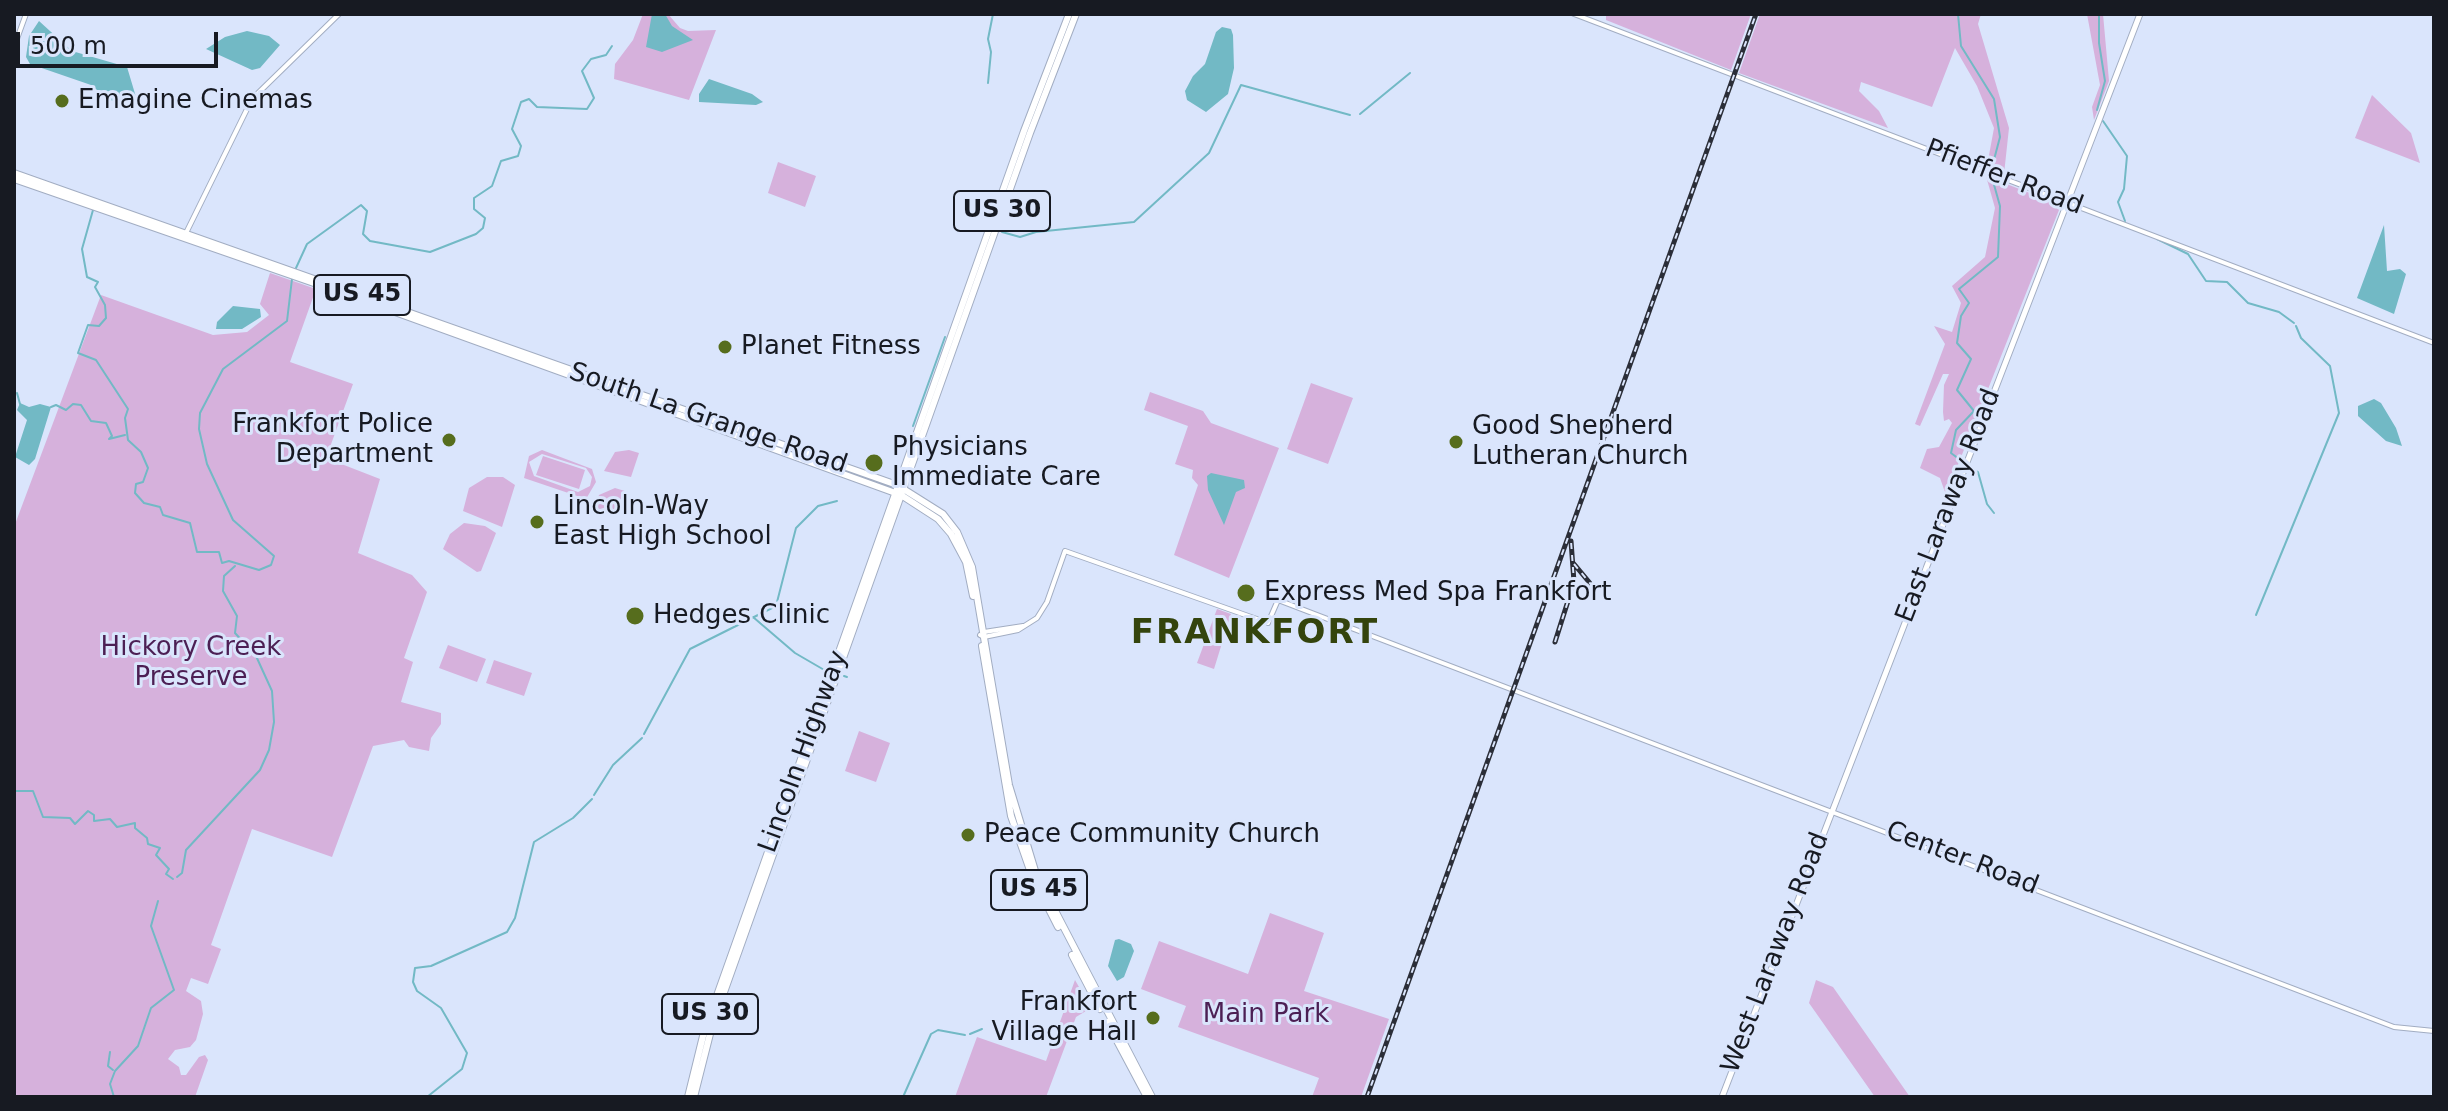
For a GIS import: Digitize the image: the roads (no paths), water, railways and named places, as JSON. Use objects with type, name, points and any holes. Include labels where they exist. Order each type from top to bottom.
[{"type":"main road","name":"US 30","points":[[928,409],[1069,14]]},
{"type":"main road","name":"US 30","points":[[928,409],[1076,14]]},
{"type":"main road","points":[[2067,202],[2140,14]]},
{"type":"main road","name":"South La Grange Road","points":[[14,176],[899,490],[943,514],[957,532],[972,567],[1011,793],[1036,874],[1149,1097]]},
{"type":"main road","name":"East Laraway Road","points":[[1831,810],[2067,202]]},
{"type":"main road","name":"Lincoln Highway","points":[[688,1097],[704,1032],[928,409]]},
{"type":"main road","name":"Lincoln Highway","points":[[694,1097],[712,1026],[899,490]]},
{"type":"main road","name":"West Laraway Road","points":[[1722,1097],[1831,810]]},
{"type":"street","points":[[14,47],[26,14]]},
{"type":"street","points":[[184,236],[252,99],[339,14]]},
{"type":"street","name":"Pfieffer Road","points":[[1574,14],[2434,343]]},
{"type":"street","name":"Center Road","points":[[982,635],[1025,626],[1043,611],[1065,551],[1268,623],[1278,600],[2394,1027],[2434,1031]]},
{"type":"waterway","points":[[988,83],[991,52],[988,39],[993,14]]},
{"type":"waterway","points":[[1958,14],[1961,46],[1994,99],[2000,137],[1991,171]]},
{"type":"waterway","points":[[2097,110],[2105,81],[2099,43],[2099,14]]},
{"type":"waterway","points":[[296,268],[307,244],[361,205],[367,211],[363,234],[370,241],[430,252],[476,234],[483,228],[485,218],[474,209],[474,198],[492,186],[501,161],[518,156],[521,146],[512,129],[521,102],[529,99],[537,107],[587,109],[594,98],[582,71],[591,59],[606,55],[612,46]]},
{"type":"waterway","points":[[1360,114],[1410,73]]},
{"type":"waterway","points":[[1002,232],[1020,237],[1036,232],[1134,222],[1209,153],[1241,85],[1350,115]]},
{"type":"waterway","points":[[2103,121],[2127,156],[2124,189],[2118,202],[2125,221]]},
{"type":"waterway","points":[[1963,462],[1951,453],[1956,430],[1974,411],[1957,390],[1971,359],[1957,343],[1961,316],[1969,303],[1959,289],[1998,257],[2000,206],[1991,174]]},
{"type":"waterway","points":[[93,210],[82,249],[87,277],[98,282],[95,287],[105,305],[106,318],[99,326],[88,325],[78,353],[96,360],[128,409],[125,418],[128,440],[141,452],[148,468],[143,482],[136,484],[135,493],[144,503],[160,507],[163,515],[190,523],[197,552],[219,552],[222,563],[229,561],[259,570],[271,565],[274,556],[233,520],[207,464],[199,429],[200,413],[223,369],[287,321],[292,279]]},
{"type":"waterway","points":[[2157,239],[2188,254],[2206,281],[2227,282],[2248,303],[2279,312],[2294,323]]},
{"type":"waterway","points":[[2256,615],[2339,413],[2330,366],[2301,338],[2296,326]]},
{"type":"waterway","points":[[913,426],[945,337]]},
{"type":"waterway","points":[[17,393],[20,404]]},
{"type":"waterway","points":[[51,407],[56,405],[66,410],[73,404],[81,405],[91,421],[106,423],[112,436],[109,439],[125,435]]},
{"type":"waterway","points":[[1969,467],[1978,472],[1987,504],[1994,513]]},
{"type":"waterway","points":[[644,734],[690,649],[776,606],[796,528],[818,506],[837,501]]},
{"type":"waterway","points":[[177,877],[182,873],[186,850],[260,770],[269,750],[274,722],[272,691],[256,656],[235,633],[237,616],[223,591],[224,576],[235,566]]},
{"type":"waterway","points":[[753,617],[795,653],[826,671]]},
{"type":"waterway","points":[[594,795],[613,765],[642,738]]},
{"type":"waterway","points":[[14,791],[33,791],[43,817],[70,818],[75,824],[88,811],[94,815],[94,821],[110,819],[117,827],[135,823],[135,828],[147,838],[148,844],[160,848],[156,855],[169,869],[166,874],[173,879]]},
{"type":"waterway","points":[[467,1053],[441,1008],[417,991],[413,982],[415,968],[431,966],[507,932],[515,918],[534,842],[573,818],[592,799]]},
{"type":"waterway","points":[[114,1097],[110,1084],[115,1071],[138,1046],[151,1008],[174,990],[151,926],[158,901]]},
{"type":"waterway","points":[[970,1034],[982,1029]]},
{"type":"waterway","points":[[903,1097],[931,1034],[938,1030],[965,1035]]},
{"type":"waterway","points":[[110,1052],[108,1066],[113,1070]]},
{"type":"waterway","points":[[427,1097],[462,1069],[467,1053]]},
{"type":"railway","points":[[1367,1097],[1756,14]]},
{"type":"railway","points":[[1555,642],[1574,582],[1571,541]]},
{"type":"railway","points":[[1574,564],[1594,588]]},
{"type":"place","name":"Emagine Cinemas","points":[[62,101]]},
{"type":"place","name":"Planet Fitness","points":[[725,347]]},
{"type":"place","name":"Frankfort Police Department","points":[[449,440]]},
{"type":"place","name":"Good Shepherd Lutheran Church","points":[[1456,442]]},
{"type":"place","name":"Physicians Immediate Care","points":[[874,463]]},
{"type":"place","name":"Lincoln-Way East High School","points":[[537,522]]},
{"type":"place","name":"Express Med Spa Frankfort","points":[[1246,593]]},
{"type":"place","name":"Hedges Clinic","points":[[635,616]]},
{"type":"place","name":"Peace Community Church","points":[[968,835]]},
{"type":"place","name":"Frankfort Village Hall","points":[[1153,1018]]},
{"type":"district","name":"FRANKFORT","points":[[1255,634]]},
{"type":"park label","name":"Hickory Creek Preserve","points":[[191,663]]},
{"type":"park label","name":"Main Park","points":[[1266,1015]]}]
